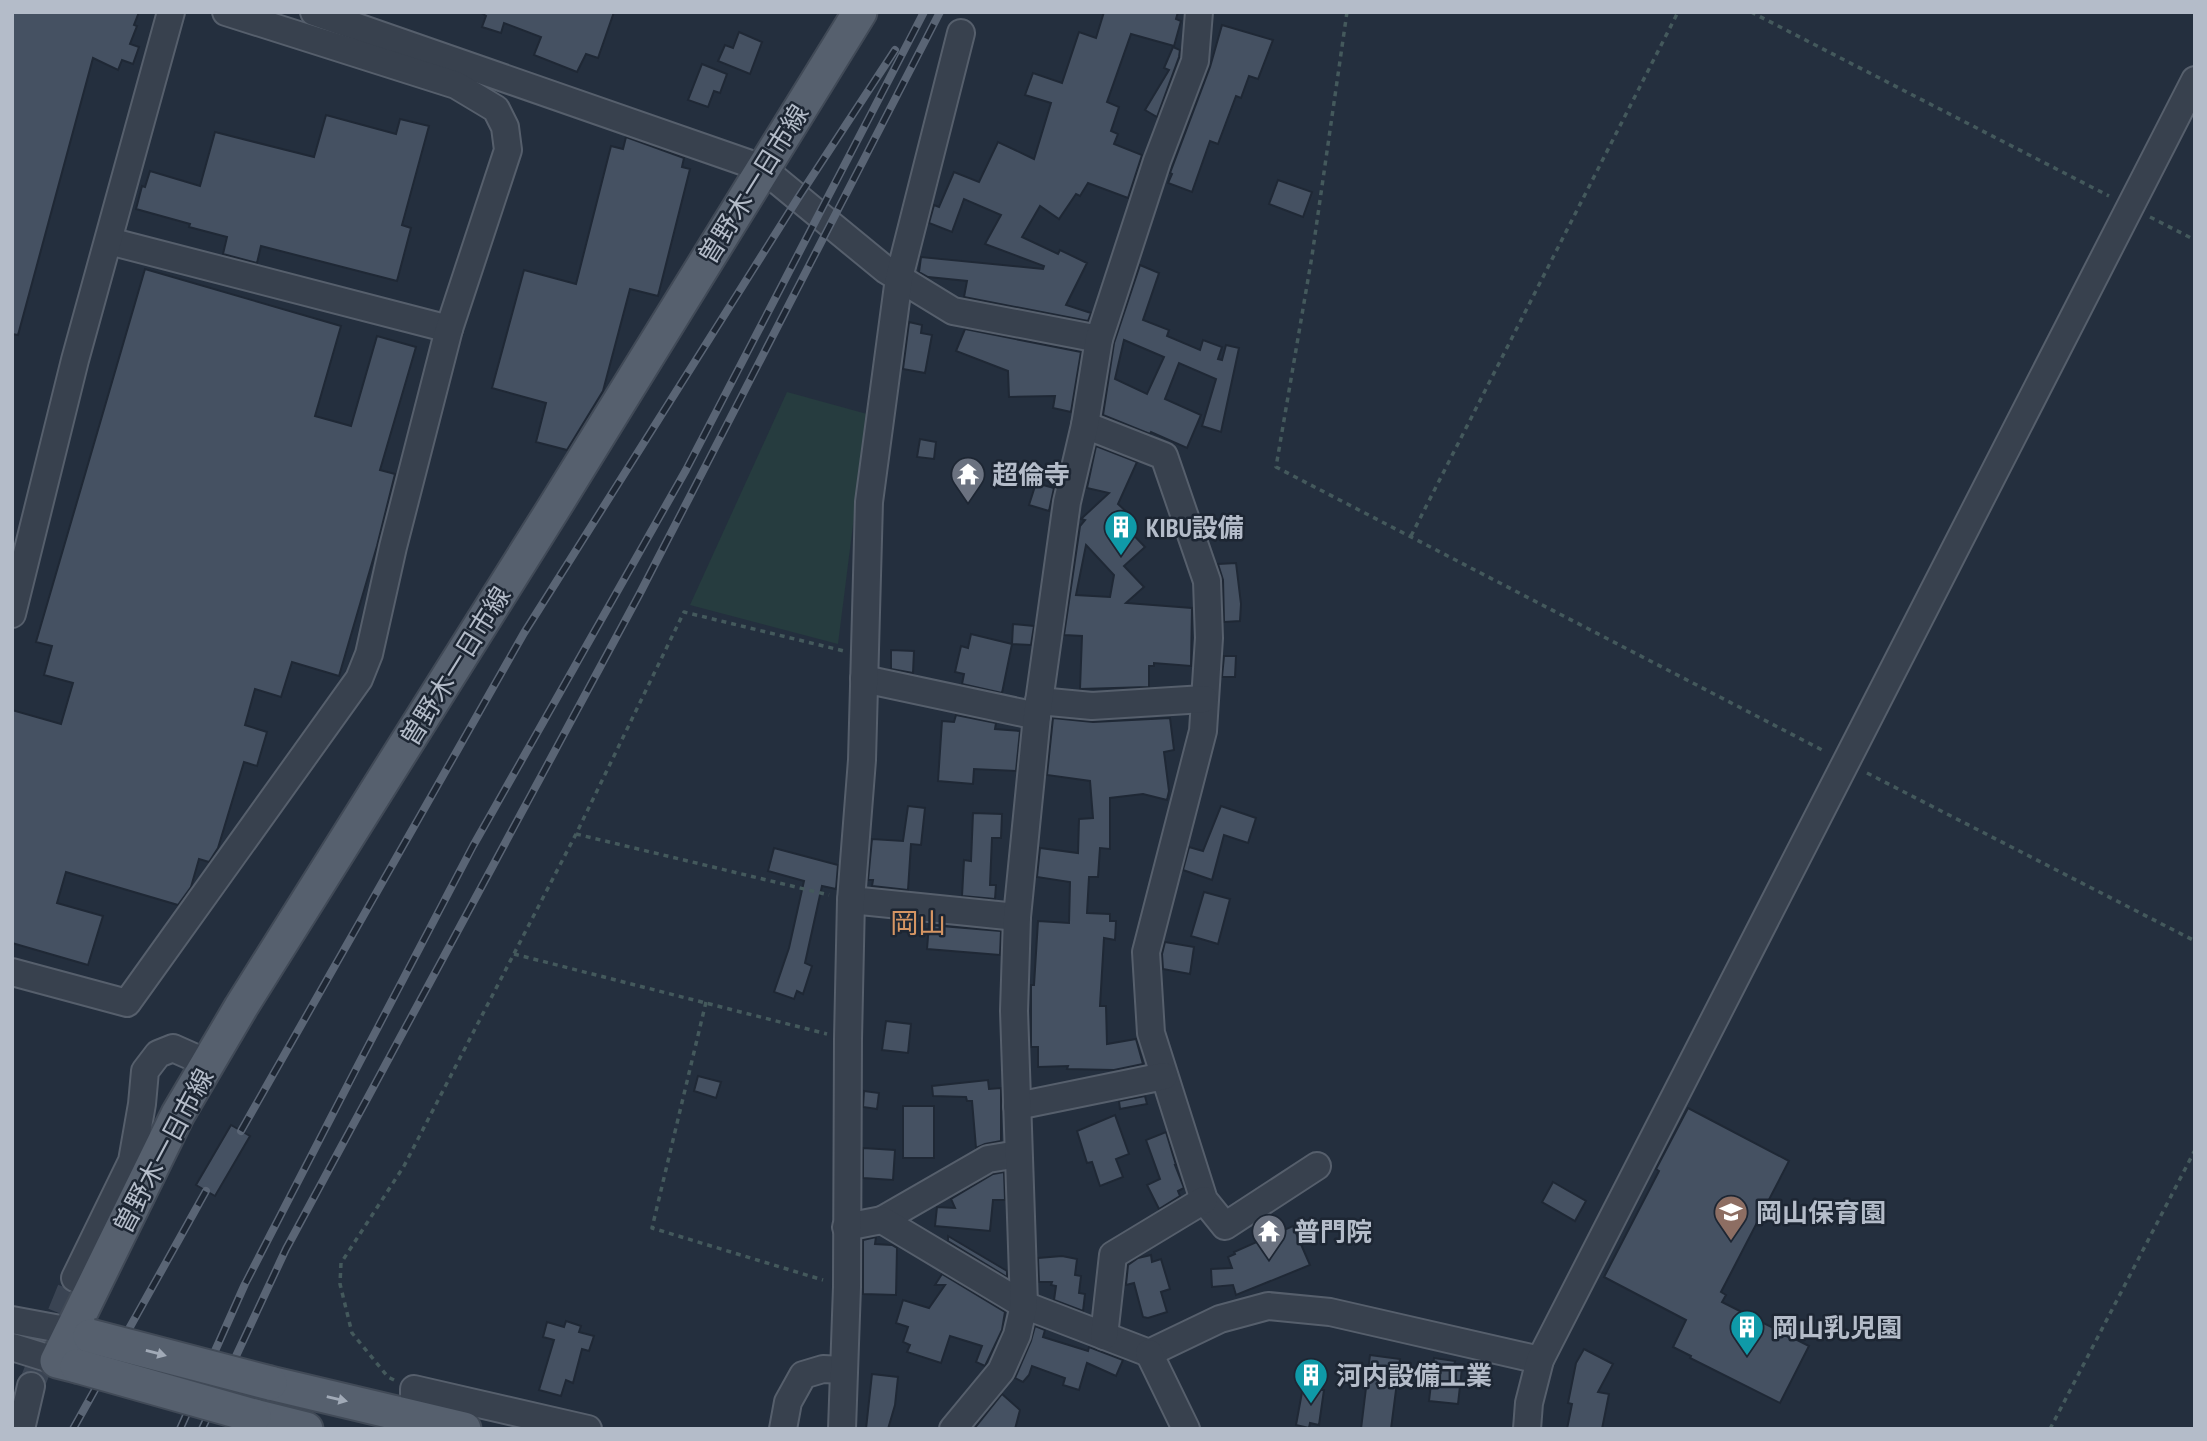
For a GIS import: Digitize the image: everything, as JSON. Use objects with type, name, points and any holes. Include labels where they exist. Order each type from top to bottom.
[{"type":"main road","name":"曽野木一日市線","points":[[74,1348],[178,1114],[248,995],[552,511],[860,12]]},
{"type":"main road","points":[[74,1348],[270,1383],[464,1429]]},
{"type":"main road","points":[[74,1348],[254,1416],[306,1429]]},
{"type":"street","points":[[12,614],[75,360],[171,12]]},
{"type":"street","points":[[12,972],[127,1003],[359,679],[369,654],[393,547],[449,329],[508,150],[505,127],[496,109],[456,85],[226,12]]},
{"type":"street","points":[[314,12],[762,168],[886,270],[953,311],[1099,339]]},
{"type":"street","points":[[953,1429],[1001,1371],[1017,1335],[1024,1305],[1014,1011],[1017,917],[1038,708],[1068,502],[1085,425],[1099,339],[1157,161],[1195,61],[1199,12]]},
{"type":"street","points":[[842,1429],[849,1171],[851,900],[862,761],[869,502],[899,278],[961,33]]},
{"type":"street","points":[[1527,1429],[1529,1403],[1540,1360],[2195,80]]},
{"type":"street","points":[[109,241],[449,329]]},
{"type":"street","points":[[1085,425],[1164,456],[1207,581],[1209,638],[1203,731],[1146,952],[1151,1033],[1164,1076],[1203,1200],[1225,1226],[1317,1166]]},
{"type":"street","points":[[864,667],[1038,708],[1204,699]]},
{"type":"street","points":[[851,900],[1017,917]]},
{"type":"street","points":[[75,1278],[132,1161],[145,1071],[158,1054],[173,1048],[209,1064]]},
{"type":"street","points":[[1017,1106],[1164,1076]]},
{"type":"street","points":[[846,1227],[882,1220],[988,1159],[1018,1154]]},
{"type":"street","points":[[1104,1336],[1113,1255],[1203,1200]]},
{"type":"street","points":[[882,1220],[1024,1305],[1149,1353],[1186,1429]]},
{"type":"street","points":[[1149,1353],[1220,1319],[1268,1306],[1330,1312],[1540,1360]]},
{"type":"street","points":[[12,1320],[74,1348]]},
{"type":"street","points":[[12,1347],[74,1348]]},
{"type":"street","points":[[783,1429],[788,1402],[803,1375],[823,1369],[844,1370]]},
{"type":"street","points":[[21,1429],[30,1386]]},
{"type":"street","points":[[414,1394],[588,1429]]},
{"type":"path","points":[[1347,12],[1312,256],[1276,467],[2195,941]]},
{"type":"path","points":[[1411,537],[1678,12]]},
{"type":"path","points":[[1751,12],[2195,240]]},
{"type":"path","points":[[414,1394],[388,1377],[352,1333],[340,1284],[341,1262],[404,1166],[576,834],[684,612],[864,667]]},
{"type":"path","points":[[576,834],[851,900]]},
{"type":"path","points":[[514,954],[848,1039]]},
{"type":"path","points":[[706,1002],[652,1228],[847,1287]]},
{"type":"path","points":[[2050,1429],[2195,1150]]},
{"type":"green space","points":[[787,392],[867,414],[838,644],[690,605]]},
{"type":"building","points":[[12,12],[139,12],[130,44],[139,47],[133,64],[122,60],[118,70],[93,58],[18,335],[12,334]]},
{"type":"building","points":[[480,12],[614,12],[598,58],[586,54],[577,72],[534,55],[541,37],[504,23],[501,33],[482,27],[486,16]]},
{"type":"building","points":[[1104,12],[1178,12],[1176,19],[1181,21],[1174,46],[1131,34],[1107,102],[1119,107],[1111,131],[1118,134],[1114,144],[1142,155],[1128,198],[1088,183],[1080,196],[1076,194],[1059,219],[1040,206],[1022,237],[1058,254],[1060,250],[1087,263],[1066,305],[1091,313],[1088,321],[964,297],[967,281],[928,277],[919,272],[921,257],[1043,269],[1044,266],[985,244],[1001,215],[964,199],[952,232],[929,223],[934,205],[939,207],[954,172],[979,182],[998,142],[1034,159],[1051,103],[1025,95],[1033,73],[1062,83],[1079,32],[1096,38]]},
{"type":"building","points":[[1222,25],[1273,40],[1258,79],[1249,76],[1241,98],[1236,96],[1218,144],[1210,141],[1192,192],[1168,183],[1210,67]]},
{"type":"building","points":[[739,32],[762,42],[750,74],[718,61],[725,45],[733,48]]},
{"type":"building","points":[[1173,47],[1180,50],[1179,57],[1157,117],[1145,110],[1169,70],[1164,68]]},
{"type":"building","points":[[702,64],[727,74],[720,93],[714,91],[708,107],[688,100]]},
{"type":"building","points":[[326,115],[396,134],[400,119],[429,126],[402,225],[411,228],[397,281],[261,246],[257,263],[223,254],[227,237],[136,209],[142,186],[145,187],[150,171],[200,186],[215,132],[314,157]]},
{"type":"building","points":[[626,137],[684,158],[682,167],[690,169],[658,296],[630,289],[603,391],[567,450],[536,442],[546,403],[492,388],[524,270],[576,284],[611,146],[623,149]]},
{"type":"building","points":[[1278,180],[1312,192],[1303,217],[1269,204]]},
{"type":"building","points":[[1140,265],[1159,273],[1143,320],[1169,330],[1167,336],[1200,350],[1203,340],[1222,347],[1218,359],[1222,360],[1226,345],[1239,348],[1221,432],[1202,426],[1216,379],[1179,363],[1165,399],[1201,415],[1187,448],[1103,415],[1114,343]],"holes":[[[1124,340],[1164,357],[1147,394],[1115,379]]]},
{"type":"building","points":[[145,269],[341,326],[315,416],[351,426],[377,336],[416,347],[380,470],[395,474],[339,676],[292,662],[281,697],[255,689],[245,725],[267,732],[257,766],[244,762],[218,848],[209,862],[199,859],[191,887],[178,905],[66,872],[57,903],[103,916],[88,965],[12,943],[12,710],[61,724],[73,683],[44,675],[52,646],[36,642]]},
{"type":"building","points":[[909,322],[922,325],[921,333],[932,335],[925,373],[903,369]]},
{"type":"building","points":[[965,329],[1081,352],[1071,412],[1053,408],[1055,396],[1009,397],[1008,371],[956,351]]},
{"type":"building","points":[[920,439],[936,442],[934,459],[917,457]]},
{"type":"building","points":[[1096,446],[1137,462],[1118,504],[1130,515],[1122,523],[1145,547],[1124,566],[1144,587],[1126,603],[1192,608],[1191,666],[1154,663],[1154,666],[1149,666],[1149,687],[1080,689],[1082,636],[1064,635],[1080,526],[1085,520],[1081,519],[1109,493],[1087,488]],"holes":[[[1086,545],[1114,575],[1110,597],[1076,595]]]},
{"type":"building","points":[[1036,483],[1054,488],[1049,511],[1029,505]]},
{"type":"building","points":[[1236,563],[1241,604],[1240,621],[1224,622],[1223,580],[1218,564]]},
{"type":"building","points":[[1013,624],[1034,626],[1031,645],[1012,644]]},
{"type":"building","points":[[971,634],[1012,644],[1002,693],[962,684],[964,674],[955,672],[961,646],[968,648]]},
{"type":"building","points":[[891,650],[914,651],[913,673],[891,669]]},
{"type":"building","points":[[1224,656],[1236,656],[1235,677],[1222,677]]},
{"type":"building","points":[[956,715],[996,723],[995,729],[1020,731],[1016,771],[974,769],[973,784],[938,781],[942,721],[954,722]]},
{"type":"building","points":[[1053,718],[1093,722],[1170,718],[1174,750],[1164,752],[1169,791],[1167,800],[1143,794],[1110,798],[1110,849],[1100,848],[1098,877],[1089,877],[1087,913],[1110,914],[1110,921],[1116,921],[1115,940],[1104,938],[1100,1006],[1106,1006],[1107,1044],[1136,1039],[1143,1064],[1114,1070],[1067,1069],[1068,1066],[1038,1067],[1038,1047],[1031,1047],[1031,985],[1034,985],[1038,921],[1069,923],[1070,882],[1037,877],[1040,848],[1078,853],[1079,819],[1093,818],[1090,781],[1047,775]]},
{"type":"building","points":[[908,806],[925,808],[921,845],[911,844],[908,890],[872,886],[873,880],[868,880],[872,839],[903,841]]},
{"type":"building","points":[[1221,806],[1256,818],[1248,843],[1224,835],[1212,880],[1183,870],[1189,847],[1203,851]]},
{"type":"building","points":[[973,813],[1002,814],[1001,838],[992,838],[990,885],[996,885],[995,899],[962,896],[964,860],[971,861]]},
{"type":"building","points":[[774,848],[838,865],[836,889],[822,886],[805,963],[812,966],[803,994],[797,991],[794,999],[774,992],[789,948],[804,881],[768,871]]},
{"type":"building","points":[[1204,892],[1230,899],[1218,944],[1191,936]]},
{"type":"building","points":[[929,925],[1001,931],[1000,955],[927,949]]},
{"type":"building","points":[[1165,942],[1194,947],[1190,974],[1163,969],[1162,954]]},
{"type":"building","points":[[886,1021],[911,1024],[908,1053],[882,1050]]},
{"type":"building","points":[[698,1076],[721,1082],[716,1098],[694,1091]]},
{"type":"building","points":[[988,1080],[989,1089],[1001,1088],[1001,1141],[976,1148],[972,1101],[967,1101],[966,1097],[933,1096],[932,1086]]},
{"type":"building","points":[[864,1091],[879,1093],[877,1109],[863,1107]]},
{"type":"building","points":[[1145,1096],[1147,1104],[1120,1109],[1119,1101]]},
{"type":"building","points":[[903,1106],[934,1106],[934,1158],[903,1158]]},
{"type":"building","points":[[1688,1108],[1789,1161],[1721,1292],[1726,1295],[1722,1302],[1809,1346],[1780,1403],[1673,1347],[1686,1320],[1604,1277]]},
{"type":"building","points":[[1115,1115],[1129,1154],[1116,1159],[1123,1177],[1100,1186],[1092,1162],[1087,1163],[1077,1131]]},
{"type":"building","points":[[231,1125],[250,1136],[215,1196],[196,1185]]},
{"type":"building","points":[[1166,1132],[1184,1188],[1178,1191],[1180,1196],[1159,1209],[1147,1185],[1160,1179],[1146,1140]]},
{"type":"building","points":[[863,1148],[895,1150],[893,1180],[863,1178]]},
{"type":"building","points":[[1004,1172],[1005,1200],[993,1200],[990,1231],[935,1226],[937,1207],[955,1208],[951,1199],[993,1174]]},
{"type":"building","points":[[1553,1182],[1586,1201],[1575,1221],[1542,1202]]},
{"type":"building","name":"普門院","points":[[1293,1226],[1310,1265],[1236,1295],[1233,1285],[1212,1287],[1211,1269],[1232,1268],[1228,1257],[1235,1254],[1234,1252]]},
{"type":"building","points":[[948,1236],[1007,1271],[1007,1277],[948,1241]]},
{"type":"building","points":[[876,1237],[875,1244],[897,1248],[896,1295],[863,1294],[863,1240]]},
{"type":"building","points":[[1151,1255],[1152,1262],[1161,1259],[1170,1289],[1161,1292],[1167,1312],[1148,1318],[1143,1317],[1134,1283],[1126,1285],[1128,1265],[1138,1258]]},
{"type":"building","points":[[1062,1256],[1077,1259],[1075,1275],[1081,1276],[1079,1293],[1085,1294],[1083,1311],[1054,1300],[1056,1286],[1051,1285],[1052,1282],[1039,1282],[1038,1258]]},
{"type":"building","points":[[942,1274],[1005,1312],[1002,1330],[985,1366],[976,1362],[982,1346],[950,1336],[941,1363],[907,1352],[910,1345],[903,1342],[908,1327],[896,1323],[903,1300],[929,1308],[945,1285],[935,1285]]},
{"type":"building","points":[[566,1321],[581,1326],[579,1332],[594,1336],[589,1351],[582,1349],[573,1383],[566,1380],[561,1396],[539,1390],[554,1340],[543,1337],[547,1322],[564,1327]]},
{"type":"building","points":[[1035,1326],[1045,1330],[1043,1337],[1088,1351],[1089,1347],[1123,1360],[1116,1376],[1087,1363],[1079,1390],[1063,1385],[1065,1378],[1032,1366],[1023,1382],[1015,1378]]},
{"type":"building","points":[[1584,1349],[1613,1364],[1598,1392],[1609,1394],[1602,1429],[1567,1429],[1572,1404],[1568,1403],[1576,1363]]},
{"type":"building","points":[[1370,1355],[1400,1359],[1391,1429],[1361,1429]]},
{"type":"building","points":[[1434,1358],[1455,1361],[1454,1367],[1462,1368],[1458,1404],[1429,1401]]},
{"type":"building","name":"河内設備工業","points":[[1307,1365],[1325,1369],[1319,1390],[1324,1390],[1319,1425],[1310,1423],[1309,1428],[1296,1425]]},
{"type":"building","points":[[872,1374],[898,1377],[895,1405],[888,1429],[866,1429]]},
{"type":"building","points":[[1002,1394],[1020,1410],[1015,1429],[974,1429]]},
{"type":"tunnel","points":[[31,1386],[75,1278]]},
{"type":"railway","points":[[180,1429],[245,1284],[473,846],[686,470],[924,12]]},
{"type":"railway","points":[[202,1429],[286,1249],[639,595],[940,12]]},
{"type":"railway","points":[[241,1131],[524,633],[798,198],[895,50]]},
{"type":"railway","points":[[73,1429],[206,1191]]},
{"type":"place","name":"超倫寺","points":[[968,504]]},
{"type":"place","name":"KIBU設備","points":[[1121,557]]},
{"type":"place","name":"岡山保育園","points":[[1731,1242]]},
{"type":"place","name":"普門院","points":[[1269,1261]]},
{"type":"place","name":"岡山乳児園","points":[[1747,1357]]},
{"type":"place","name":"河内設備工業","points":[[1311,1405]]},
{"type":"district","name":"岡山","points":[[918,922]]}]
